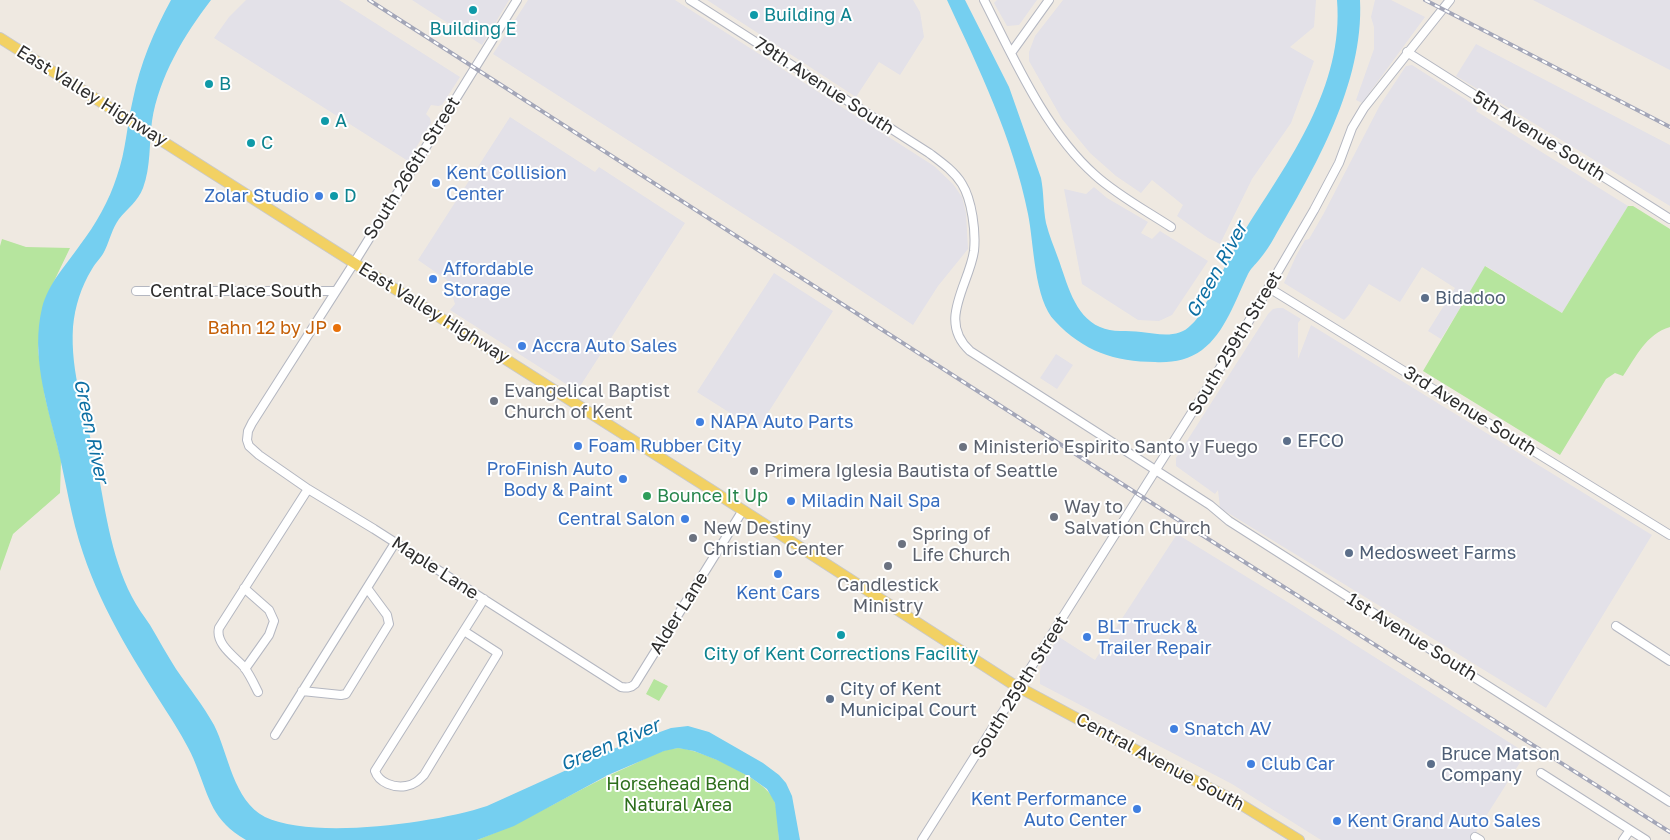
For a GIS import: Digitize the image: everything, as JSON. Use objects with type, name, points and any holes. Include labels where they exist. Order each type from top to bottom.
[{"type":"main road","name":"East Valley Highway","points":[[0,38],[1019,687]]},
{"type":"main road","name":"Central Avenue South","points":[[1019,687],[1237,802],[1300,840]]},
{"type":"street","name":"South 266th Street","points":[[248,440],[248,430],[252,423],[517,0]]},
{"type":"street","name":"79th Avenue South","points":[[690,0],[928,153],[955,175],[967,194],[972,218],[974,251],[959,296],[955,317],[958,333],[970,351]]},
{"type":"street","points":[[984,0],[1011,53],[1054,128],[1084,165],[1104,182],[1171,227]]},
{"type":"street","points":[[1011,53],[1049,0]]},
{"type":"street","name":"South 259th Street","points":[[922,840],[1239,338],[1335,170],[1352,128],[1364,108],[1450,0]]},
{"type":"street","name":"5th Avenue South","points":[[1408,52],[1670,219]]},
{"type":"street","name":"3rd Avenue South","points":[[1269,288],[1670,535]]},
{"type":"street","name":"Central Place South","points":[[136,291],[335,291]]},
{"type":"street","name":"1st Avenue South","points":[[970,351],[1210,505],[1235,525],[1670,802]]},
{"type":"street","name":"Maple Lane","points":[[248,440],[249,446],[258,455],[308,489],[622,687],[630,688]]},
{"type":"street","points":[[258,692],[245,669],[223,645],[217,634],[218,628],[308,489]]},
{"type":"street","name":"Alder Lane","points":[[630,688],[635,684],[743,510]]},
{"type":"street","points":[[275,735],[395,543]]},
{"type":"street","points":[[244,588],[269,610],[274,620],[269,635],[245,669]]},
{"type":"street","points":[[302,691],[341,696],[346,694],[389,624],[386,615],[367,588]]},
{"type":"street","points":[[464,631],[498,653],[424,775],[416,783],[405,787],[384,783],[377,777],[375,771],[484,599]]},
{"type":"street","points":[[1616,626],[1670,661]]},
{"type":"street","points":[[1541,773],[1646,840]]},
{"type":"street","points":[[1623,840],[1630,830]]},
{"type":"shaded area","points":[[246,0],[339,0],[460,77],[442,105],[431,105],[426,114],[430,118],[431,123],[408,161],[214,38],[229,17]]},
{"type":"shaded area","points":[[412,0],[509,0],[482,45]]},
{"type":"shaded area","points":[[528,0],[675,0],[934,166],[953,184],[962,197],[966,213],[968,249],[938,286],[913,325],[792,245],[493,54]]},
{"type":"shaded area","points":[[707,0],[913,0],[920,12],[924,37],[900,75],[879,62],[856,97]]},
{"type":"shaded area","points":[[997,0],[1037,0],[1019,25],[1007,26],[994,3]]},
{"type":"shaded area","points":[[1063,0],[1316,0],[1314,27],[1290,47],[1314,61],[1291,123],[1252,179],[1220,244],[1208,238],[1177,216],[1183,205],[1152,180],[1141,193],[1116,176],[1090,153],[1062,119],[1029,61],[1029,52],[1035,36]]},
{"type":"shaded area","points":[[1375,0],[1391,0],[1425,17],[1362,103],[1356,100],[1374,49],[1374,27],[1371,17]]},
{"type":"shaded area","points":[[1533,0],[1670,0],[1670,70]]},
{"type":"shaded area","points":[[1476,44],[1670,145],[1670,206],[1456,76]]},
{"type":"shaded area","points":[[1412,65],[1478,108],[1476,111],[1628,206],[1562,313],[1486,266],[1441,339],[1428,331],[1455,288],[1422,267],[1400,302],[1369,284],[1344,320],[1284,283],[1296,256],[1305,240],[1309,239],[1324,213],[1380,105],[1406,66]]},
{"type":"shaded area","points":[[510,117],[595,172],[599,167],[685,223],[577,391],[450,310],[455,304],[447,280],[418,260]]},
{"type":"shaded area","points":[[1094,187],[1107,198],[1148,222],[1141,233],[1152,239],[1160,231],[1208,261],[1172,315],[1159,321],[1138,320],[1082,284],[1064,189],[1086,194]]},
{"type":"shaded area","points":[[774,273],[833,311],[757,430],[697,392]]},
{"type":"shaded area","points":[[1283,308],[1301,319],[1298,323],[1298,359],[1311,325],[1652,535],[1546,708],[1220,508],[1218,490],[1215,494],[1176,466],[1176,458],[1268,314],[1273,309]]},
{"type":"shaded area","points":[[1056,354],[1073,365],[1057,389],[1040,378]]},
{"type":"shaded area","points":[[1177,534],[1526,753],[1471,840],[1321,840],[1232,784],[1040,684],[1040,671],[1043,661],[1059,637],[1095,660]]},
{"type":"green space","points":[[1628,206],[1633,206],[1670,229],[1670,327],[1654,335],[1642,347],[1623,376],[1615,373],[1606,379],[1560,455],[1423,371],[1485,266],[1562,313]]},
{"type":"green space","points":[[2,239],[26,247],[70,248],[45,300],[38,350],[45,397],[61,460],[60,493],[13,534],[0,571],[0,246]]},
{"type":"green space","points":[[654,679],[668,686],[659,701],[646,694]]},
{"type":"green space","name":"Horsehead Bend Natural Area","points":[[678,748],[701,753],[730,766],[767,790],[773,798],[776,808],[779,840],[477,840],[517,823],[649,757],[666,750]]},
{"type":"water","points":[[171,0],[211,0],[182,42],[160,88],[152,121],[146,180],[141,193],[117,223],[104,253],[92,269],[82,290],[75,312],[73,327],[74,361],[76,378],[118,564],[134,601],[214,725],[233,776],[246,800],[265,817],[286,824],[313,827],[375,826],[438,818],[487,806],[613,749],[671,728],[688,726],[709,732],[763,763],[779,775],[786,783],[792,796],[800,840],[779,840],[775,803],[767,789],[750,777],[717,760],[694,751],[678,748],[664,751],[608,775],[514,826],[477,840],[246,840],[226,825],[219,817],[209,799],[194,759],[122,639],[91,575],[72,513],[41,377],[38,343],[42,308],[48,291],[97,221],[117,176],[136,86],[153,36]]},
{"type":"water","points":[[947,0],[965,0],[1009,87],[1041,178],[1046,223],[1068,287],[1078,307],[1091,322],[1105,329],[1174,334],[1186,329],[1199,315],[1240,238],[1279,177],[1310,121],[1323,93],[1332,63],[1337,32],[1337,0],[1360,0],[1359,31],[1354,62],[1334,124],[1290,211],[1269,246],[1249,272],[1223,325],[1210,343],[1202,350],[1186,358],[1167,362],[1126,360],[1113,357],[1100,353],[1077,340],[1055,321],[1048,312],[1039,286],[1028,214],[1014,158],[994,104]]},
{"type":"railway","points":[[369,0],[1172,516],[1670,832]]},
{"type":"railway","points":[[1425,0],[1670,127]]},
{"type":"place","name":"Building E","points":[[473,10]]},
{"type":"place","name":"Building A","points":[[754,15]]},
{"type":"place","name":"B","points":[[209,84]]},
{"type":"place","name":"A","points":[[325,121]]},
{"type":"place","name":"C","points":[[251,143]]},
{"type":"place","name":"Kent Collision Center","points":[[436,183]]},
{"type":"place","name":"Zolar Studio","points":[[319,196]]},
{"type":"place","name":"D","points":[[334,196]]},
{"type":"place","name":"Affordable Storage","points":[[433,279]]},
{"type":"place","name":"Bidadoo","points":[[1425,298]]},
{"type":"place","name":"Bahn 12 by JP","points":[[337,328]]},
{"type":"place","name":"Accra Auto Sales","points":[[522,346]]},
{"type":"place","name":"Evangelical Baptist Church of Kent","points":[[494,401]]},
{"type":"place","name":"NAPA Auto Parts","points":[[700,422]]},
{"type":"place","name":"EFCO","points":[[1287,441]]},
{"type":"place","name":"Foam Rubber City","points":[[578,446]]},
{"type":"place","name":"Ministerio Espirito Santo y Fuego","points":[[963,447]]},
{"type":"place","name":"Primera Iglesia Bautista of Seattle","points":[[754,471]]},
{"type":"place","name":"ProFinish Auto Body & Paint","points":[[623,479]]},
{"type":"place","name":"Bounce It Up","points":[[647,496]]},
{"type":"place","name":"Miladin Nail Spa","points":[[791,501]]},
{"type":"place","name":"Way to Salvation Church","points":[[1054,517]]},
{"type":"place","name":"Central Salon","points":[[685,519]]},
{"type":"place","name":"New Destiny Christian Center","points":[[693,538]]},
{"type":"place","name":"Spring of Life Church","points":[[902,544]]},
{"type":"place","name":"Medosweet Farms","points":[[1349,553]]},
{"type":"place","name":"Candlestick Ministry","points":[[888,566]]},
{"type":"place","name":"Kent Cars","points":[[778,574]]},
{"type":"place","name":"City of Kent Corrections Facility","points":[[841,635]]},
{"type":"place","name":"BLT Truck & Trailer Repair","points":[[1087,637]]},
{"type":"place","name":"City of Kent Municipal Court","points":[[830,699]]},
{"type":"place","name":"Snatch AV","points":[[1174,729]]},
{"type":"place","name":"Club Car","points":[[1251,764]]},
{"type":"place","name":"Bruce Matson Company","points":[[1431,764]]},
{"type":"place","name":"Kent Performance Auto Center","points":[[1137,809]]},
{"type":"place","name":"Kent Grand Auto Sales","points":[[1337,821]]},
{"type":"water label","name":"Green River","points":[[1217,270]]},
{"type":"water label","name":"Green River","points":[[91,431]]},
{"type":"water label","name":"Green River","points":[[610,745]]}]
